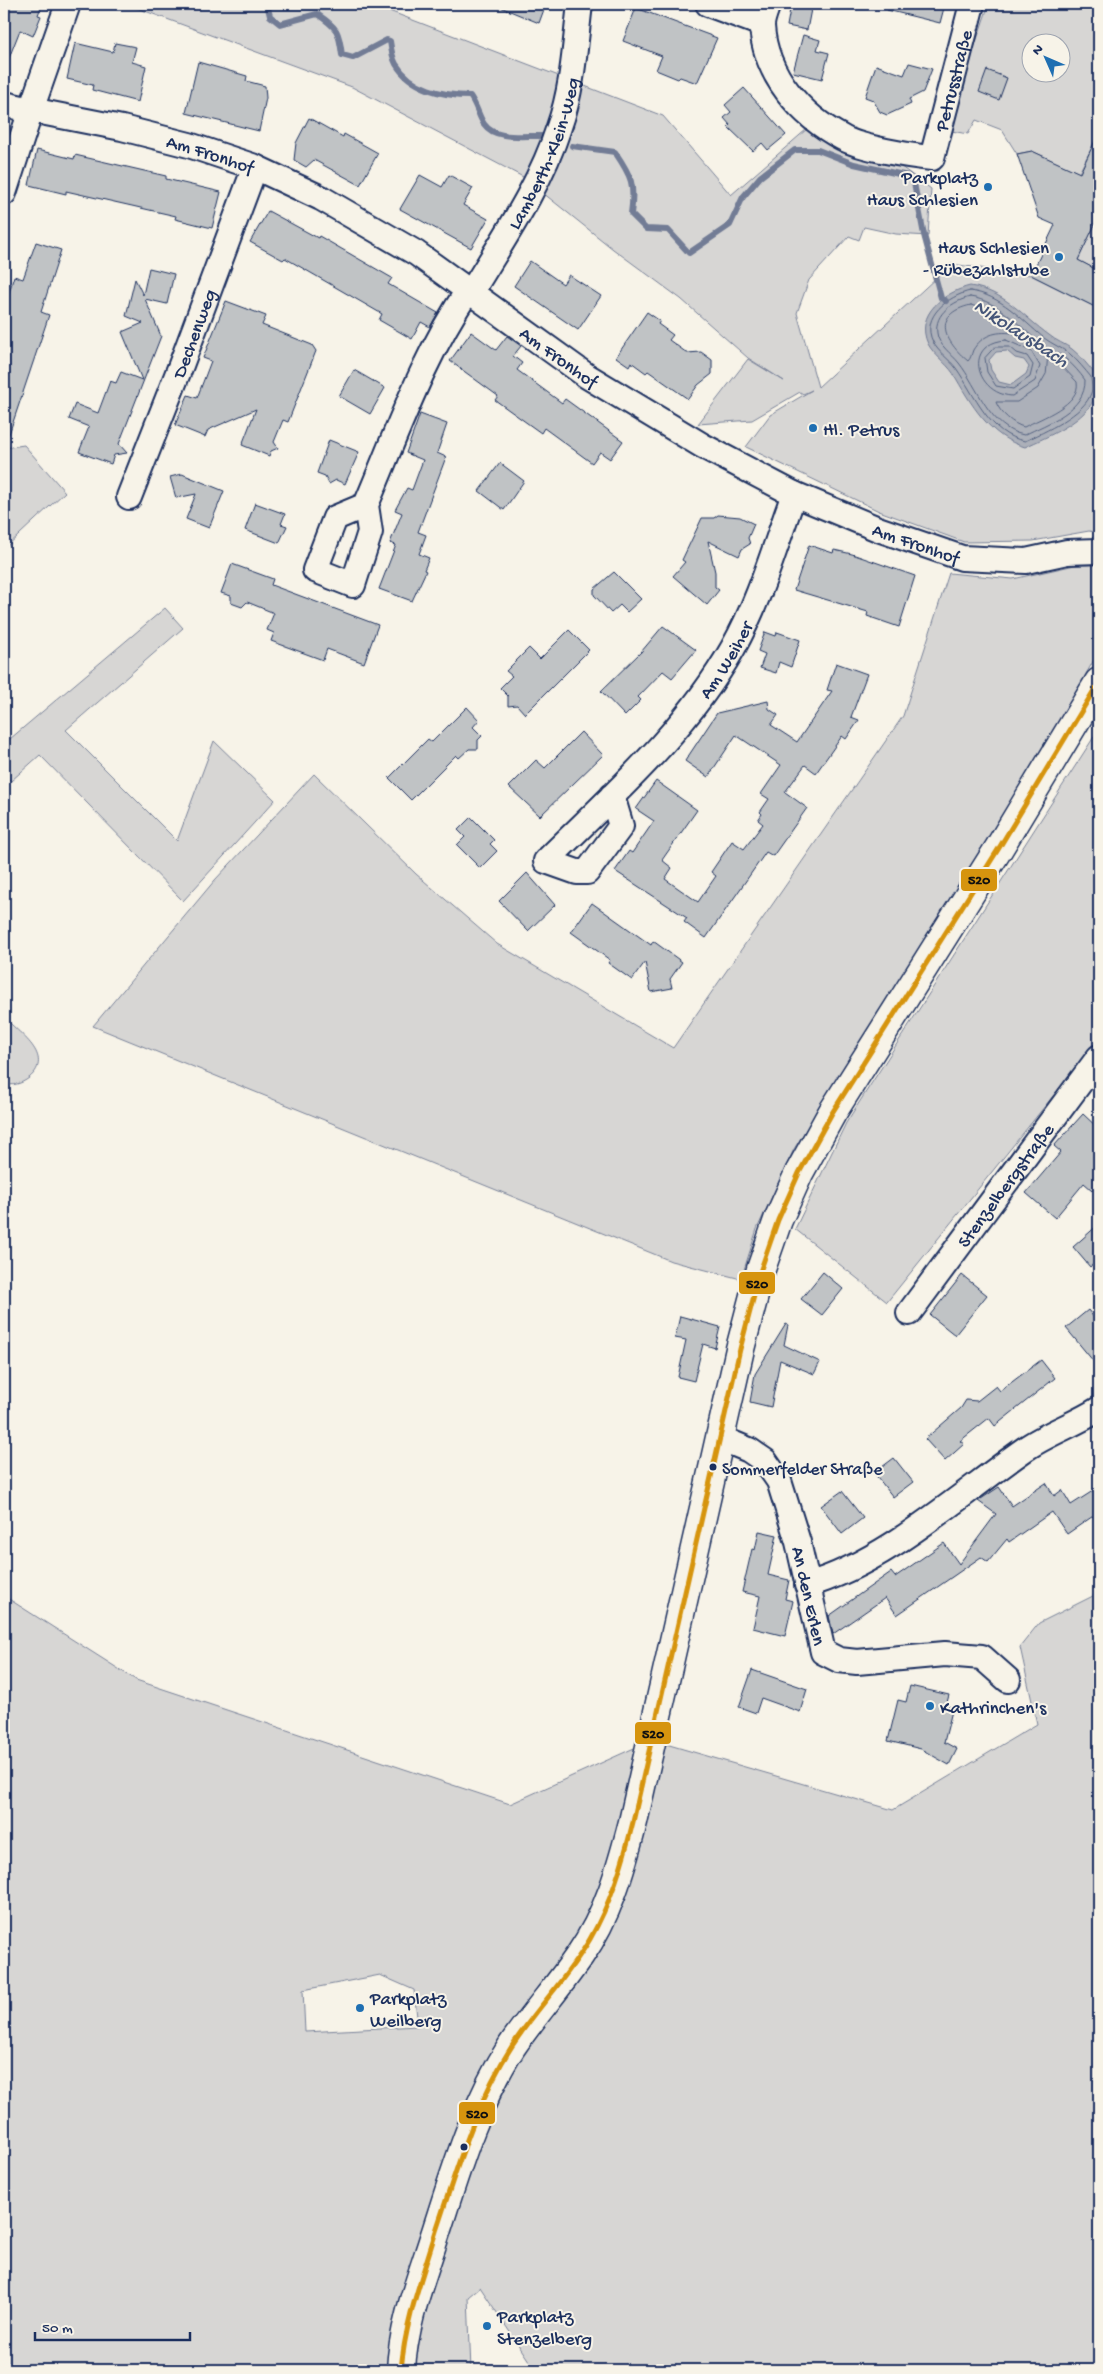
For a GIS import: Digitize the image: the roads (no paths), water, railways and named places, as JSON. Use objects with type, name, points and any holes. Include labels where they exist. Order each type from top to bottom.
[{"type":"main road","points":[[401,2370],[405,2338],[413,2304],[478,2110],[494,2077],[513,2045],[581,1954],[598,1925],[613,1891],[625,1856],[720,1438],[761,1269],[778,1220],[799,1173],[832,1113],[1010,832],[1099,682]]},
{"type":"street","points":[[4,193],[68,4]]},
{"type":"street","name":"Lamberth-Klein-Weg","points":[[366,505],[418,380],[453,313],[471,290],[541,174],[560,126],[570,84],[580,4]]},
{"type":"street","points":[[708,4],[765,14]]},
{"type":"street","name":"Petrusstraße","points":[[765,14],[768,57],[786,91],[811,119],[844,139],[911,156],[932,158],[972,4]]},
{"type":"street","name":"Am Fronhof","points":[[4,104],[122,128],[189,145],[254,167],[329,202],[416,253],[471,290],[586,376],[703,446],[794,494],[878,529],[962,558],[1026,561],[1068,552],[1099,551]]},
{"type":"street","name":"Dechenweg","points":[[129,497],[181,365],[254,167]]},
{"type":"street","name":"Am Weiher","points":[[612,796],[680,724],[732,649],[755,603],[794,494]]},
{"type":"street","name":"Stenzelbergstraße","points":[[910,1313],[1099,1057]]},
{"type":"street","points":[[806,1585],[834,1577],[857,1565],[915,1528],[1028,1447],[1099,1409]]},
{"type":"street","name":"An den Erlen","points":[[720,1438],[748,1450],[765,1461],[779,1481],[789,1509],[823,1652],[830,1656],[857,1662],[945,1654],[982,1657],[1008,1680]]},
{"type":"water","points":[[970,286],[993,293],[1079,355],[1096,375],[1096,394],[1092,404],[1085,412],[1055,433],[1025,447],[1001,436],[991,427],[974,407],[953,373],[928,344],[925,333],[925,323],[934,306],[951,293]],"holes":[[[1007,351],[1015,358],[1024,360],[1029,367],[1026,374],[1011,385],[999,382],[991,370],[989,360],[996,352]]]},
{"type":"waterway","name":"Nikolausbach","points":[[267,4],[270,16],[280,24],[317,14],[336,31],[340,40],[342,55],[353,58],[387,40],[390,41],[396,64],[402,73],[410,80],[428,89],[449,95],[470,96],[482,121],[489,129],[503,135],[544,136]]},
{"type":"waterway","name":"Nikolausbach","points":[[572,146],[615,152],[631,181],[633,195],[631,214],[646,229],[668,230],[689,253],[730,225],[743,197],[760,177],[795,150],[818,150],[854,164],[908,176],[914,183],[924,235],[941,298],[946,301]]},
{"type":"place","name":"Parkplatz Haus Schlesien","points":[[988,187]]},
{"type":"place","name":"Haus Schlesien - Rübezahlstube","points":[[1059,257]]},
{"type":"place","name":"Hl. Petrus","points":[[813,428]]},
{"type":"place","name":"Sommerfelder Straße","points":[[713,1467]]},
{"type":"place","name":"Kathrinchen's","points":[[930,1706]]},
{"type":"place","name":"Parkplatz Weilberg","points":[[360,2008]]},
{"type":"place","name":"Parkplatz Stenzelberg","points":[[487,2326]]}]
